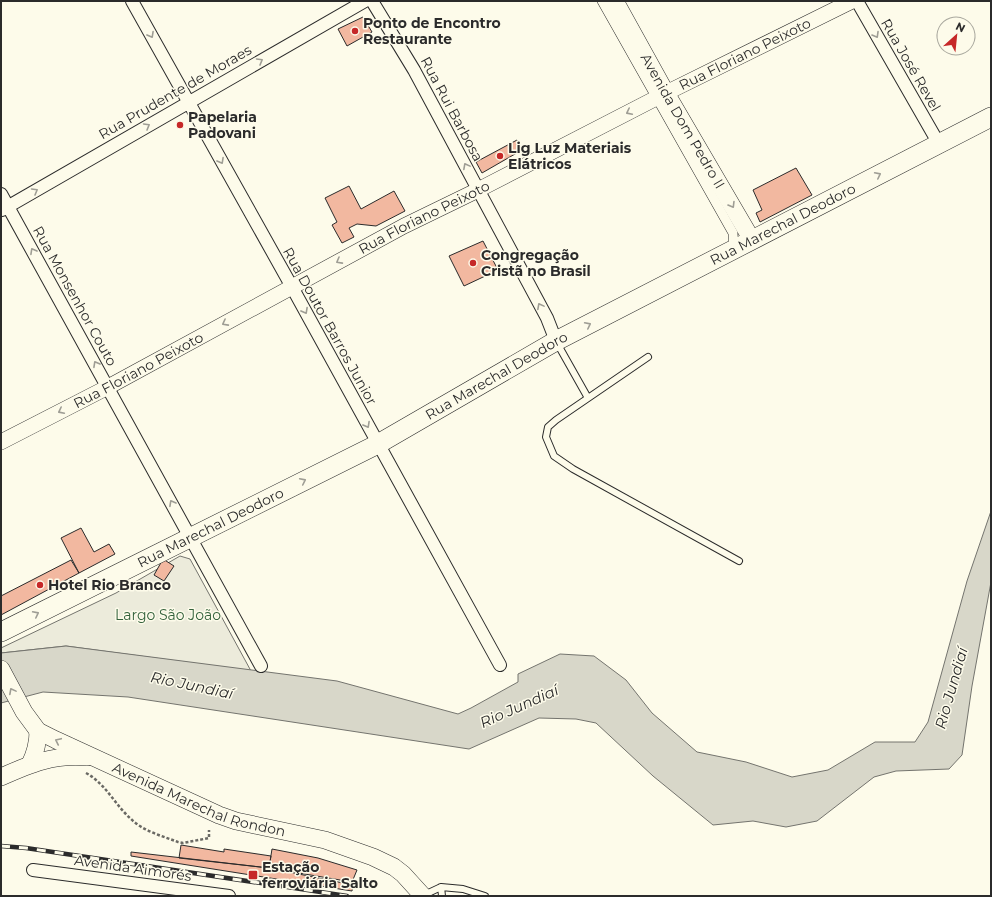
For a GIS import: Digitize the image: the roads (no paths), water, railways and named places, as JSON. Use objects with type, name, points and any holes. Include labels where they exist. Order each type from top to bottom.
[{"type":"main road","name":"Avenida Dom Pedro II","points":[[615,1],[661,95],[752,240]]},
{"type":"main road","name":"Rua Marechal Deodoro","points":[[1,632],[378,444],[556,341],[991,118]]},
{"type":"main road","name":"Avenida Marechal Rondon","points":[[1,669],[24,712],[38,731],[93,758],[219,815],[236,821],[325,840],[373,857],[399,870],[423,896]]},
{"type":"main road","points":[[30,764],[37,748],[38,731]]},
{"type":"main road","points":[[1,777],[30,764],[56,757],[76,756],[93,758]]},
{"type":"street","name":"Rua Doutor Barros Junior","points":[[132,1],[292,287],[500,665]]},
{"type":"street","name":"Rua Prudente de Moraes","points":[[5,209],[365,1]]},
{"type":"street","name":"Rua Rui Barbosa","points":[[372,1],[414,70],[547,318],[556,341]]},
{"type":"street","points":[[602,1],[661,95],[733,233],[734,249]]},
{"type":"street","name":"Rua Floriano Peixoto","points":[[1,442],[404,226],[478,190],[661,95],[852,1]]},
{"type":"street","name":"Rua José Revel","points":[[857,1],[939,144]]},
{"type":"street","name":"Rua Monsenhor Couto","points":[[1,194],[5,209],[108,386],[261,666]]},
{"type":"street","name":"Avenida Aimorés","points":[[33,870],[230,896]]},
{"type":"lane","points":[[556,341],[588,398]]},
{"type":"lane","points":[[648,356],[548,427],[546,437],[554,456],[572,469],[740,561]]},
{"type":"lane","points":[[423,896],[441,887],[463,889],[485,896]]},
{"type":"lane","points":[[441,887],[442,896]]},
{"type":"water","name":"Rio Jundiaí","points":[[991,511],[991,582],[972,686],[962,755],[949,769],[896,771],[874,777],[817,821],[786,827],[753,821],[713,825],[653,776],[596,723],[576,719],[539,718],[469,749],[128,697],[43,692],[1,703],[1,653],[66,646],[337,681],[458,714],[518,682],[518,674],[560,654],[594,656],[626,680],[652,713],[697,752],[746,762],[792,777],[828,770],[875,742],[915,742],[928,722],[967,581]]},
{"type":"railway","points":[[1,846],[26,848],[347,896]]},
{"type":"place","name":"Ponto de Encontro Restaurante","points":[[355,31]]},
{"type":"place","name":"Papelaria Padovani","points":[[180,125]]},
{"type":"place","name":"Lig Luz Materiais Elátricos","points":[[500,156]]},
{"type":"place","name":"Congregação Cristã no Brasil","points":[[473,263]]},
{"type":"place","name":"Hotel Rio Branco","points":[[40,585]]},
{"type":"place","name":"Estação ferroviária Salto","points":[[253,875]]},
{"type":"park label","name":"Largo São João","points":[[168,615]]}]
